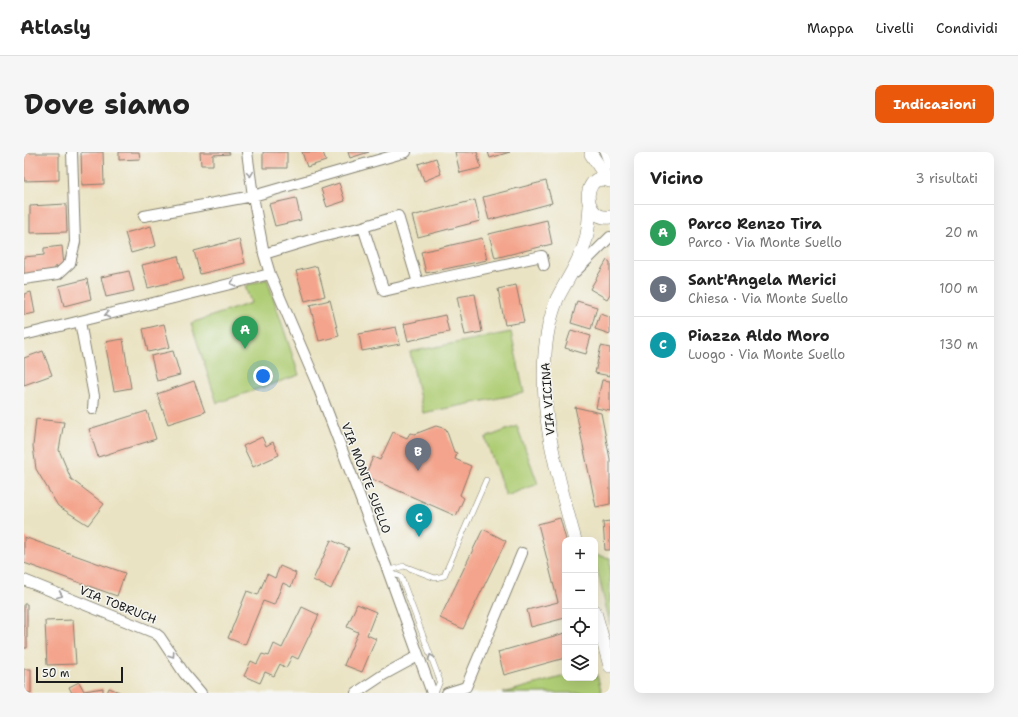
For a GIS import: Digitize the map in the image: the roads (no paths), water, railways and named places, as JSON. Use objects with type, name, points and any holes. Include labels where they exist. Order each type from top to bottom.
[{"type":"street","points":[[24,279],[58,274],[70,263],[75,242],[72,152]]},
{"type":"street","name":"VIA MONTE SUELLO","points":[[247,152],[253,196],[264,254],[270,274],[317,384],[388,571],[432,693]]},
{"type":"street","points":[[144,216],[253,196],[406,152]]},
{"type":"street","points":[[604,152],[610,165]]},
{"type":"street","points":[[591,153],[609,181]]},
{"type":"street","name":"VIA VICINA","points":[[574,537],[550,437],[545,397],[544,357],[550,325],[557,300],[586,239],[590,206],[590,187],[593,182],[591,153]]},
{"type":"street","points":[[593,182],[600,179],[609,181]]},
{"type":"street","points":[[590,206],[593,212],[598,216],[607,217]]},
{"type":"street","points":[[264,254],[398,216],[418,283]]},
{"type":"street","name":"VIA VICINA","points":[[586,239],[607,217]]},
{"type":"street","points":[[363,227],[384,291],[542,256],[544,265]]},
{"type":"street","points":[[568,279],[610,237]]},
{"type":"street","points":[[24,335],[270,274]]},
{"type":"street","points":[[80,322],[94,396],[93,409]]},
{"type":"street","points":[[447,693],[466,687],[522,553]]},
{"type":"street","name":"VIA TOBRUCH","points":[[24,580],[156,633],[184,673],[201,693]]},
{"type":"street","points":[[598,623],[610,666]]},
{"type":"street","points":[[356,693],[383,675],[418,656]]},
{"type":"lane","points":[[388,571],[404,566],[435,578],[444,576],[486,480]]},
{"type":"lane","points":[[388,571],[401,577],[440,681],[435,693]]},
{"type":"place","name":"Parco Renzo Tira","points":[[245,349]]},
{"type":"place","name":"Sant'Angela Merici","points":[[418,471]]},
{"type":"place","name":"Piazza Aldo Moro","points":[[419,537]]}]
